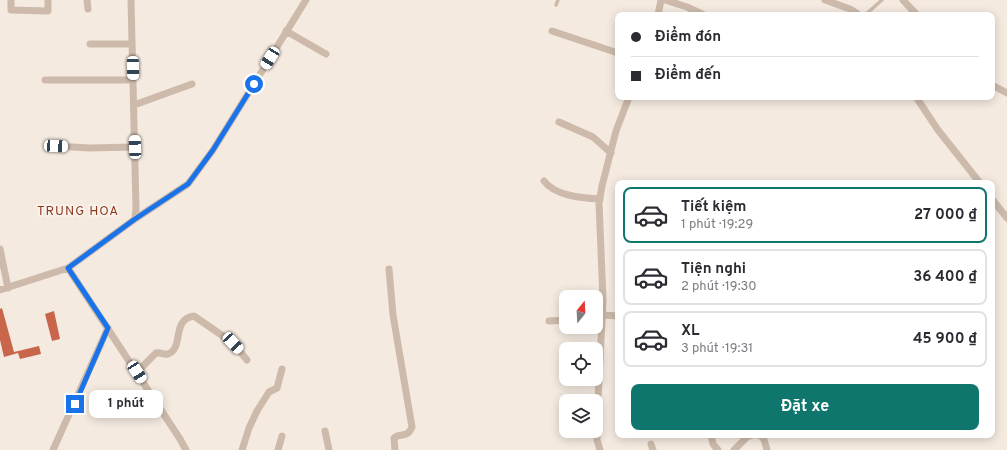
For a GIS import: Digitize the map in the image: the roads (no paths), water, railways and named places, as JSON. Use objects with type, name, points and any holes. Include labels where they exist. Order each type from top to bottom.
[{"type":"street","points":[[11,0],[11,10],[48,11],[48,0]]},
{"type":"street","points":[[87,0],[88,9]]},
{"type":"street","points":[[131,0],[135,147],[135,219]]},
{"type":"street","points":[[0,290],[68,268],[135,219],[188,184],[213,150],[306,0]]},
{"type":"street","points":[[659,12],[661,0]]},
{"type":"street","points":[[665,0],[698,12]]},
{"type":"street","points":[[825,0],[854,12]]},
{"type":"street","points":[[903,0],[915,12]]},
{"type":"street","points":[[286,31],[326,54]]},
{"type":"street","points":[[552,31],[615,52]]},
{"type":"street","points":[[90,44],[132,44]]},
{"type":"street","points":[[45,80],[133,80]]},
{"type":"street","points":[[134,105],[192,84]]},
{"type":"street","points":[[995,87],[1007,93]]},
{"type":"street","points":[[600,290],[600,199],[616,131],[628,100]]},
{"type":"street","points":[[918,100],[938,130],[978,180]]},
{"type":"street","points":[[559,122],[593,137],[610,153]]},
{"type":"street","points":[[56,146],[89,148],[135,147]]},
{"type":"street","points":[[544,181],[554,190],[568,194],[600,199]]},
{"type":"street","points":[[995,203],[1007,218]]},
{"type":"street","points":[[0,249],[8,288]]},
{"type":"street","points":[[68,268],[137,372],[186,450]]},
{"type":"street","points":[[389,269],[393,315],[412,427],[408,434],[396,436],[394,438],[395,450]]},
{"type":"street","points":[[137,372],[156,353],[160,352],[170,354],[175,346],[182,321],[187,317],[194,316],[233,343],[247,360]]},
{"type":"street","points":[[603,319],[615,317]]},
{"type":"street","points":[[549,321],[559,320]]},
{"type":"street","points":[[53,450],[108,328]]},
{"type":"street","points":[[600,334],[597,420],[597,440],[600,450]]},
{"type":"street","points":[[242,450],[246,435],[257,411],[269,392],[277,388],[282,369]]},
{"type":"street","points":[[325,430],[329,450]]},
{"type":"street","points":[[278,450],[282,436]]},
{"type":"street","points":[[712,438],[713,444],[718,450]]},
{"type":"street","points":[[734,450],[745,438]]},
{"type":"street","points":[[763,438],[767,450]]},
{"type":"lane","points":[[556,6],[558,0]]},
{"type":"lane","points":[[868,12],[882,0]]},
{"type":"district","name":"TRUNG HOA","points":[[78,210]]}]
